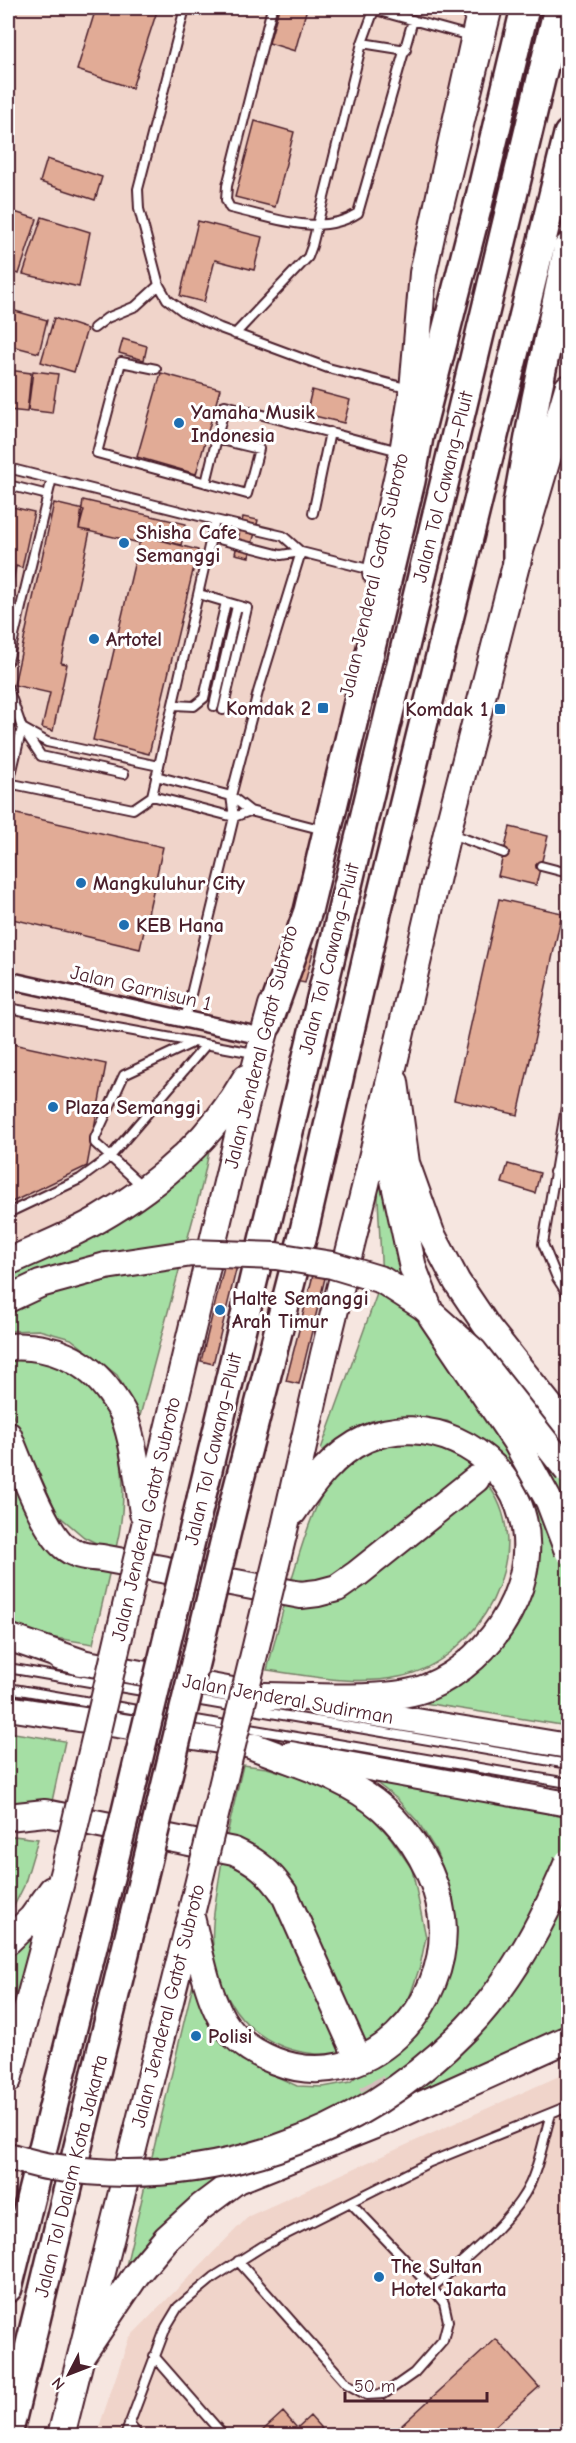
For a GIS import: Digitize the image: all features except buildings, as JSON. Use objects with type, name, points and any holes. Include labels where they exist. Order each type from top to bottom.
[{"type":"highway","name":"Jalan Jenderal Gatot Subroto","points":[[8,2080],[64,1869],[376,572],[403,452],[413,390],[423,273],[474,37],[483,8]]},
{"type":"highway","points":[[8,1262],[97,1220],[145,1190],[190,1151],[238,1092],[264,1039],[308,911],[420,437],[525,8]]},
{"type":"highway","name":"Jalan Tol Cawang–Pluit","points":[[102,1911],[558,8]]},
{"type":"highway","name":"Jalan Tol Cawang–Pluit","points":[[134,1917],[304,1231],[377,914],[568,134]]},
{"type":"highway","points":[[517,561],[517,504],[536,398],[568,247]]},
{"type":"highway","name":"Jalan Jenderal Gatot Subroto","points":[[61,2436],[285,1530],[324,1354],[447,833],[517,561],[568,388]]},
{"type":"highway","points":[[393,1066],[406,1163],[431,1233],[457,1282],[488,1328],[563,1428]]},
{"type":"highway","points":[[381,1113],[412,1268],[432,1317],[515,1440],[549,1501],[568,1551]]},
{"type":"highway","points":[[8,1299],[40,1284],[106,1266],[192,1253],[276,1256],[332,1265],[382,1280],[424,1307],[474,1352],[568,1471]]},
{"type":"highway","points":[[8,1347],[29,1345],[68,1355],[101,1380],[123,1412],[132,1448],[144,1531]]},
{"type":"highway","points":[[265,1696],[390,1696],[426,1688],[463,1667],[477,1656],[498,1630],[513,1605],[524,1569],[526,1533],[519,1505],[506,1480],[489,1460],[465,1443],[429,1432],[396,1430],[366,1438],[346,1450],[306,1493],[285,1530]]},
{"type":"highway","points":[[8,1435],[45,1520],[65,1547],[84,1557],[102,1557],[301,1595],[337,1588],[476,1479]]},
{"type":"highway","points":[[8,1637],[80,1662]]},
{"type":"highway","points":[[191,1913],[211,1994],[227,2028],[254,2053],[292,2068],[329,2069],[347,2066],[370,2057],[396,2036],[418,2011],[432,1985],[442,1947],[442,1916],[431,1875],[412,1843],[382,1808],[350,1785],[255,1747]]},
{"type":"highway","points":[[8,1817],[45,1813],[234,1851],[251,1859],[270,1873],[284,1893],[353,2047]]},
{"type":"highway","points":[[8,2156],[51,2167],[125,2174],[196,2169],[266,2153],[339,2124],[400,2087],[467,2028],[512,1971],[546,1915],[568,1862]]},
{"type":"highway","points":[[8,1941],[32,1918],[64,1869]]},
{"type":"highway","name":"Jalan Tol Dalam Kota Jakarta","points":[[8,2288],[102,1911]]},
{"type":"highway","name":"Jalan Tol Dalam Kota Jakarta","points":[[8,2435],[134,1917]]},
{"type":"highway","points":[[82,2355],[136,2276],[167,2238],[201,2207],[237,2180],[390,2119],[568,2039]]},
{"type":"highway","points":[[373,2086],[390,2119]]},
{"type":"main road","name":"Jalan Jenderal Sudirman","points":[[8,1649],[265,1696],[568,1746]]},
{"type":"main road","points":[[8,1703],[568,1804]]},
{"type":"street","name":"Jalan Garnisun 1","points":[[8,980],[264,1039]]},
{"type":"lane","points":[[184,8],[138,189],[140,209],[159,285],[167,299],[184,312],[235,334],[328,368],[413,390]]},
{"type":"lane","points":[[272,8],[226,186],[226,200],[230,208],[316,226],[347,220],[358,213],[413,20]]},
{"type":"lane","points":[[445,220],[453,198],[483,8]]},
{"type":"lane","points":[[235,334],[308,257],[371,9],[474,37]]},
{"type":"lane","points":[[362,43],[406,50]]},
{"type":"lane","points":[[423,273],[441,231]]},
{"type":"lane","points":[[94,328],[107,318],[136,306],[159,285]]},
{"type":"lane","points":[[156,369],[121,362],[97,453],[248,494],[259,449],[217,439]]},
{"type":"lane","points":[[206,483],[225,405],[403,452]]},
{"type":"lane","points":[[517,504],[542,417]]},
{"type":"lane","points":[[313,513],[330,432]]},
{"type":"lane","points":[[8,468],[283,536],[301,552]]},
{"type":"lane","points":[[8,661],[52,478]]},
{"type":"lane","points":[[8,485],[48,495]]},
{"type":"lane","points":[[22,728],[8,783],[133,809],[152,796],[215,520]]},
{"type":"lane","points":[[211,537],[281,555],[301,552],[376,572]]},
{"type":"lane","points":[[185,1019],[234,817],[231,796],[258,693],[301,552]]},
{"type":"lane","points":[[199,594],[247,609],[223,710]]},
{"type":"lane","points":[[174,705],[194,706],[204,698],[226,603]]},
{"type":"lane","points":[[214,706],[237,606]]},
{"type":"lane","points":[[8,688],[22,728],[41,756],[124,774]]},
{"type":"lane","points":[[22,728],[47,742],[159,766]]},
{"type":"lane","points":[[156,776],[231,796],[250,811],[316,828]]},
{"type":"lane","points":[[152,796],[234,817],[250,811]]},
{"type":"lane","points":[[447,833],[504,853]]},
{"type":"lane","points":[[541,866],[568,873]]},
{"type":"lane","points":[[8,1008],[205,1046],[264,1039]]},
{"type":"lane","points":[[145,1190],[94,1141],[122,1079],[130,1072],[191,1044]]},
{"type":"lane","points":[[8,1213],[80,1179],[110,1157],[205,1046]]},
{"type":"lane","points":[[568,1095],[543,1244],[557,1278],[568,1295]]},
{"type":"lane","points":[[554,1172],[568,1176]]},
{"type":"lane","points":[[8,1668],[568,1764]]},
{"type":"lane","points":[[8,1703],[568,1783]]},
{"type":"lane","points":[[125,2436],[166,2327],[178,2307],[214,2277],[263,2246],[430,2162],[568,2106]]},
{"type":"lane","points":[[432,2288],[474,2250],[522,2200],[531,2182],[551,2114]]},
{"type":"lane","points":[[238,2261],[347,2384],[367,2395],[384,2394],[414,2373],[443,2340],[448,2321],[444,2303],[432,2288],[351,2203]]},
{"type":"lane","points":[[154,2356],[224,2436]]},
{"type":"lane","points":[[129,2424],[139,2436]]},
{"type":"shaded area","points":[[8,8],[481,8],[403,452],[260,1054],[190,1151],[8,1262]]},
{"type":"shaded area","name":"The Sultan Hotel Jakarta","points":[[568,2072],[568,2435],[96,2436],[129,2338],[249,2216]]},
{"type":"green space","points":[[381,1113],[430,1312],[568,1471],[568,1726],[420,1701],[511,1628],[525,1491],[505,1461],[486,1443],[447,1421],[403,1416],[371,1421],[329,1445],[323,1451],[321,1449],[382,1280],[378,1199]]},
{"type":"green space","points":[[213,1133],[202,1185],[140,1416],[117,1375],[71,1339],[39,1330],[8,1331],[8,1262]]},
{"type":"green space","points":[[20,1357],[60,1367],[87,1386],[102,1405],[118,1443],[121,1464],[122,1508],[116,1548],[102,1546],[84,1537],[58,1515],[8,1405],[8,1359]]},
{"type":"green space","points":[[424,1442],[471,1463],[476,1469],[340,1575],[307,1584],[291,1581],[315,1510],[324,1492],[346,1463],[360,1453],[375,1447]]},
{"type":"green space","points":[[8,1461],[42,1529],[110,1570],[93,1644],[18,1632],[8,1627]]},
{"type":"green space","points":[[486,1482],[501,1510],[507,1539],[504,1570],[493,1599],[476,1626],[454,1649],[428,1667],[382,1680],[333,1679],[267,1670],[286,1599],[299,1601]]},
{"type":"green space","points":[[8,1732],[65,1741],[51,1806],[8,1809]]},
{"type":"green space","points":[[243,1765],[267,1768],[343,1791],[390,1837],[412,1869],[426,1937],[420,1966],[408,2002],[391,2028],[367,2047],[287,1884],[226,1839]]},
{"type":"green space","points":[[369,1777],[568,1815],[568,2031],[227,2177],[125,2270],[193,1984],[213,2028],[241,2060],[297,2086],[323,2087],[350,2082],[359,2074],[391,2057],[418,2030],[454,1916],[446,1876],[435,1849],[418,1822],[396,1798]]},
{"type":"green space","points":[[8,1837],[38,1839],[24,1886],[8,1918]]},
{"type":"green space","points":[[222,1860],[257,1878],[269,1894],[345,2054],[297,2051],[276,2044],[258,2033],[243,2019],[230,2001],[220,1980],[213,1944],[213,1920]]},
{"type":"green space","points":[[62,1876],[8,2080],[8,1941]]},
{"type":"tunnel","points":[[477,1479],[551,1426]]},
{"type":"tunnel","points":[[353,2047],[373,2086]]},
{"type":"place","name":"Yamaha Musik Indonesia","points":[[179,423]]},
{"type":"place","name":"Shisha Cafe Semanggi","points":[[124,543]]},
{"type":"place","name":"Artotel","points":[[94,639]]},
{"type":"place","name":"Komdak 2","points":[[323,708]]},
{"type":"place","name":"Komdak 1","points":[[500,709]]},
{"type":"place","name":"Mangkuluhur City","points":[[81,883]]},
{"type":"place","name":"KEB Hana","points":[[124,925]]},
{"type":"place","name":"Plaza Semanggi","points":[[53,1107]]},
{"type":"place","name":"Halte Semanggi Arah Timur","points":[[220,1310]]},
{"type":"place","name":"Polisi","points":[[196,2036]]},
{"type":"place","name":"The Sultan Hotel Jakarta","points":[[379,2277]]}]
